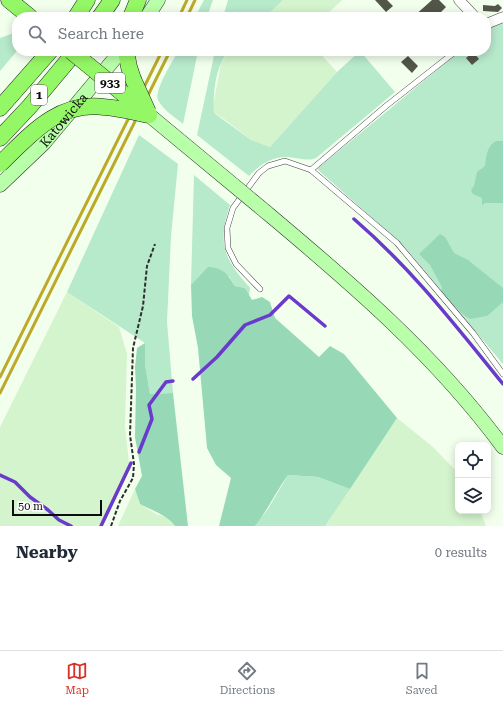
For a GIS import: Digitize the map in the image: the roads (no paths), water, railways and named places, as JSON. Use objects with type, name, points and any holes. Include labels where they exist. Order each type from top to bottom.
[{"type":"main road","points":[[9,0],[24,12]]},
{"type":"main road","points":[[80,12],[88,0]]},
{"type":"main road","points":[[104,12],[112,0]]},
{"type":"main road","points":[[133,12],[138,0]]},
{"type":"main road","points":[[151,12],[158,0]]},
{"type":"main road","name":"1","points":[[0,108],[46,56]]},
{"type":"main road","name":"1","points":[[0,138],[30,106],[72,56]]},
{"type":"main road","name":"933","points":[[77,56],[266,212],[369,300],[410,339],[457,390],[503,447]]},
{"type":"main road","name":"Katowicka","points":[[0,185],[44,143],[118,56]]},
{"type":"main road","points":[[127,56],[131,74],[149,115]]},
{"type":"main road","points":[[0,164],[39,126],[67,110],[81,106],[99,106],[149,115]]},
{"type":"street","points":[[459,0],[470,12]]},
{"type":"street","points":[[491,22],[503,17]]},
{"type":"lane","points":[[311,170],[386,106],[450,56]]},
{"type":"lane","points":[[260,289],[236,264],[228,248],[227,228],[233,208],[253,180],[268,166],[285,161],[311,170],[397,243],[473,333],[503,374]]},
{"type":"waterway","points":[[354,219],[375,238],[433,298],[503,384]]},
{"type":"waterway","points":[[193,379],[217,357],[245,325],[270,315],[289,296],[325,326]]},
{"type":"waterway","points":[[139,452],[152,419],[149,405],[166,382],[173,381]]},
{"type":"waterway","points":[[101,526],[131,463]]},
{"type":"waterway","points":[[0,475],[15,482],[30,497],[59,520],[71,526]]},
{"type":"railway","points":[[181,12],[187,0]]},
{"type":"railway","points":[[189,12],[195,0]]},
{"type":"railway","points":[[0,377],[160,56]]},
{"type":"railway","points":[[0,393],[168,56]]}]
